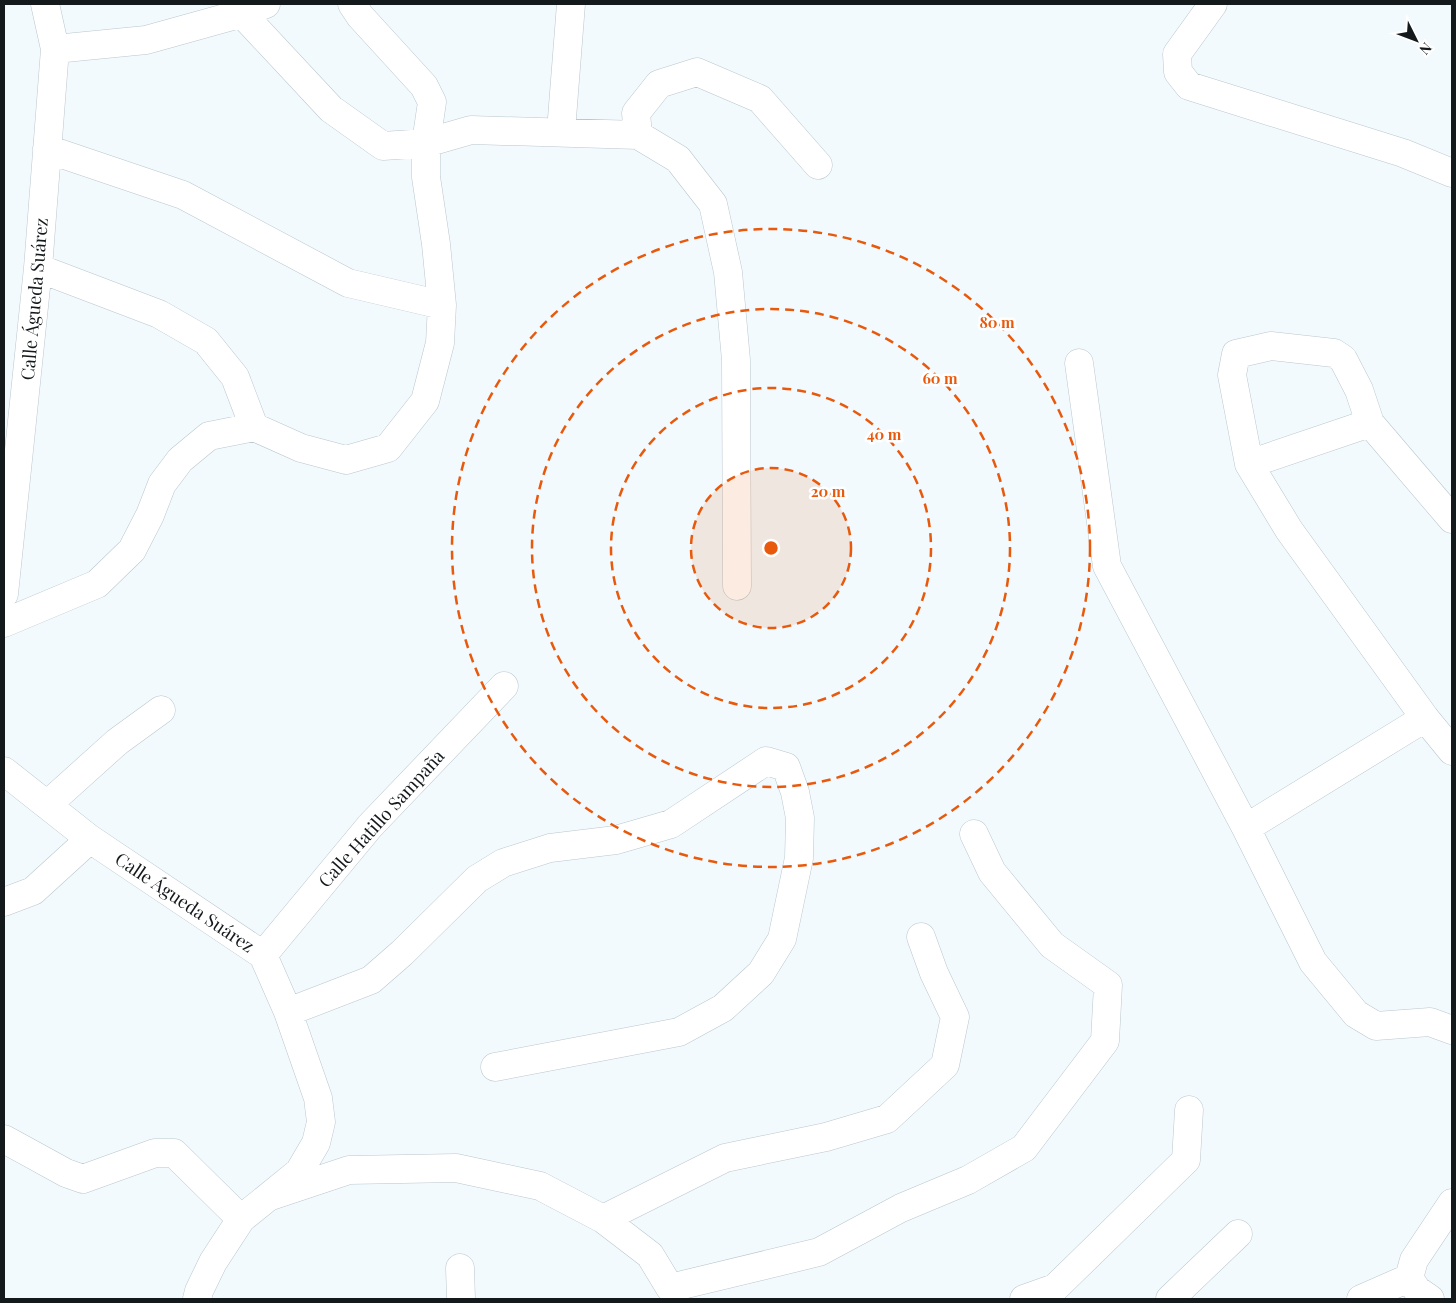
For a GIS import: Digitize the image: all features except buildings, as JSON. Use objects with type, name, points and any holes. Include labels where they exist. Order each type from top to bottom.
[{"type":"street","name":"Calle Águeda Suárez","points":[[4,594],[38,268],[55,48],[46,4]]},
{"type":"street","points":[[4,623],[97,584],[132,550],[150,515],[162,484],[180,460],[209,436],[254,427],[301,448],[346,460],[388,448],[425,400],[440,344],[442,305],[436,244],[426,177],[426,143],[432,102],[424,86],[360,16],[352,4]]},
{"type":"street","points":[[560,132],[571,4]]},
{"type":"street","points":[[1213,4],[1177,54],[1178,72],[1189,86],[1403,152],[1452,172]]},
{"type":"street","points":[[55,48],[146,40],[247,7],[318,96],[331,109],[383,146],[426,143],[471,130],[638,135],[678,159],[713,204],[728,272],[736,360],[738,586]]},
{"type":"street","points":[[638,135],[636,112],[659,84],[697,72],[760,99],[818,165]]},
{"type":"street","points":[[47,149],[183,195],[348,283],[442,305]]},
{"type":"street","points":[[38,268],[159,314],[206,341],[235,377],[254,427]]},
{"type":"street","points":[[1452,519],[1370,423],[1359,390],[1343,359],[1334,353],[1271,346],[1236,354],[1232,375],[1249,464],[1289,530],[1425,718],[1452,751]]},
{"type":"street","points":[[1079,363],[1107,566],[1246,828],[1313,962],[1356,1014],[1376,1026],[1430,1022],[1452,1030]]},
{"type":"street","points":[[1249,464],[1370,423]]},
{"type":"street","name":"Calle Hatillo Sampaña","points":[[262,954],[370,826],[504,686]]},
{"type":"street","points":[[47,805],[117,742],[162,710]]},
{"type":"street","points":[[1246,828],[1425,718]]},
{"type":"street","points":[[288,1012],[371,980],[402,953],[477,878],[503,863],[550,848],[616,840],[671,824],[766,761],[786,767],[795,792],[800,818],[799,858],[782,939],[761,973],[723,1008],[679,1032],[495,1067]]},
{"type":"street","name":"Calle Águeda Suárez","points":[[4,771],[90,839],[262,954],[288,1012],[318,1098],[321,1122],[316,1143],[299,1172],[241,1219],[213,1262],[198,1291],[197,1299]]},
{"type":"street","points":[[268,1197],[349,1170],[456,1168],[540,1186],[604,1219],[650,1255],[671,1294],[819,1252],[901,1208],[984,1171],[1024,1148],[1105,1042],[1108,985],[1052,945],[992,872],[974,834]]},
{"type":"street","points":[[4,902],[33,891],[90,839]]},
{"type":"street","points":[[604,1219],[725,1158],[826,1137],[887,1119],[945,1065],[955,1017],[934,973],[921,937]]},
{"type":"street","points":[[1024,1299],[1055,1288],[1186,1160],[1189,1110]]},
{"type":"street","points":[[4,1139],[82,1180],[155,1153],[174,1153],[241,1219]]},
{"type":"street","points":[[1430,1299],[1417,1290],[1409,1278],[1414,1260],[1452,1203]]},
{"type":"street","points":[[1170,1299],[1238,1234]]},
{"type":"street","points":[[460,1268],[461,1299]]},
{"type":"street","points":[[1361,1299],[1409,1278]]}]
